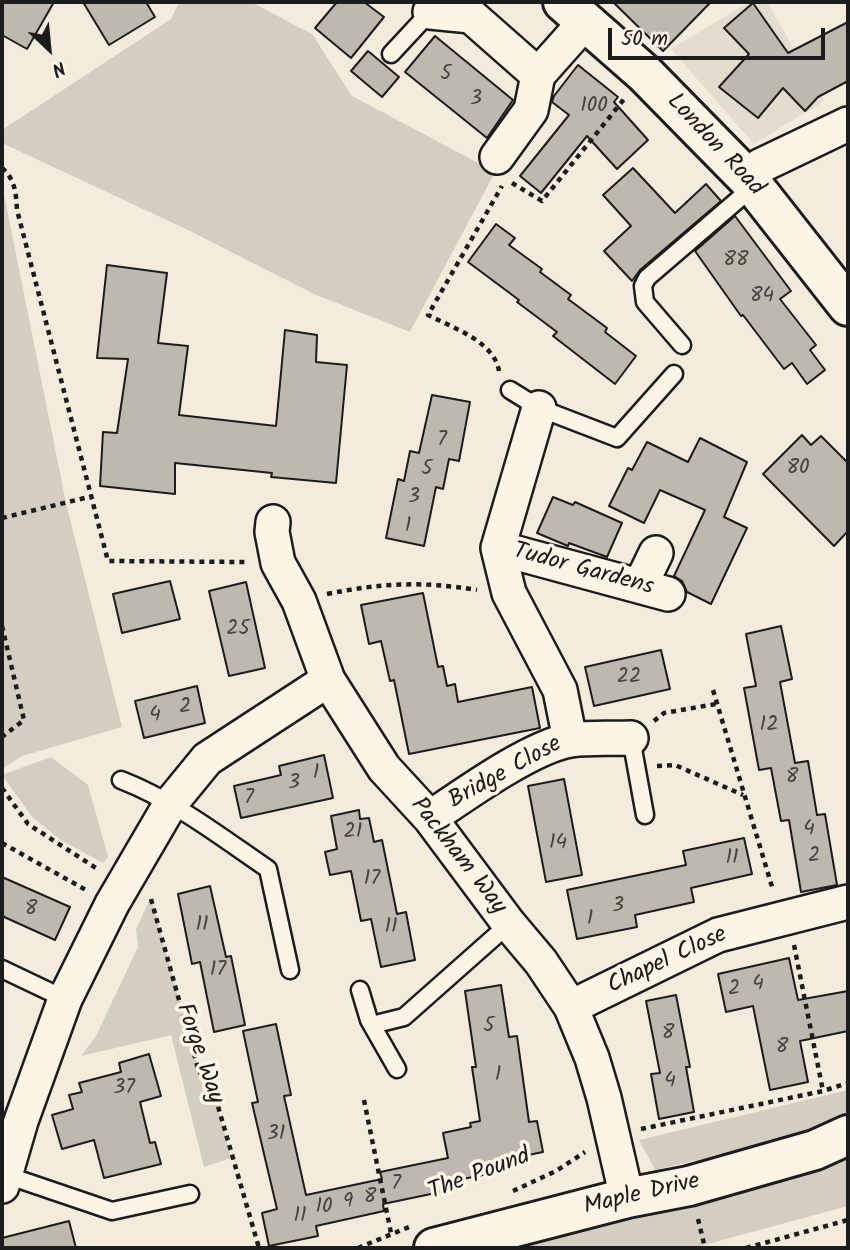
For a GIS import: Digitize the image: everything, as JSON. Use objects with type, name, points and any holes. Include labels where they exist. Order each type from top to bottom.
[{"type":"street","points":[[430,12],[471,16],[538,75]]},
{"type":"street","name":"London Road","points":[[574,12],[645,74],[751,183],[848,306]]},
{"type":"street","points":[[498,157],[531,110],[538,75],[574,12]]},
{"type":"street","points":[[751,183],[760,166],[848,124]]},
{"type":"street","points":[[498,548],[539,408]]},
{"type":"street","name":"Packham Way","points":[[273,522],[272,532],[278,563],[299,601],[328,680],[384,768],[430,818],[509,924],[541,961],[571,1007],[592,1058],[627,1198]]},
{"type":"street","name":"Tudor Gardens","points":[[498,548],[654,590],[656,553]]},
{"type":"street","name":"Bridge Close","points":[[430,818],[496,775],[543,749],[570,740],[560,690],[509,593],[498,548]]},
{"type":"street","points":[[4,1181],[21,1121],[65,999],[124,883],[170,803],[207,759],[328,680]]},
{"type":"street","points":[[570,740],[634,753]]},
{"type":"street","name":"Chapel Close","points":[[571,1007],[718,935],[848,902]]},
{"type":"street","name":"Maple Drive","points":[[425,1236],[689,1186],[815,1150],[848,1135]]},
{"type":"lane","points":[[391,54],[430,12]]},
{"type":"lane","points":[[682,345],[645,302],[643,286],[648,278],[751,183]]},
{"type":"lane","points":[[510,390],[539,408],[617,438],[674,374]]},
{"type":"lane","points":[[634,753],[645,815]]},
{"type":"lane","points":[[121,780],[152,792],[268,869],[290,970]]},
{"type":"lane","points":[[372,1025],[404,1017],[509,924]]},
{"type":"lane","points":[[2,969],[65,999]]},
{"type":"lane","points":[[360,990],[372,1025],[397,1069]]},
{"type":"lane","points":[[4,1181],[112,1211],[190,1194]]},
{"type":"path","points":[[510,390],[501,378],[497,358],[484,346],[428,315],[506,179],[542,201],[645,74]]},
{"type":"path","points":[[2,168],[11,176],[15,190],[17,210],[108,561],[278,563]]},
{"type":"path","points":[[2,518],[93,496]]},
{"type":"path","points":[[299,601],[368,586],[408,583],[509,593]]},
{"type":"path","points":[[2,626],[24,720],[2,737]]},
{"type":"path","points":[[713,690],[743,796],[785,917],[823,1091]]},
{"type":"path","points":[[716,704],[664,713],[634,753],[675,765],[743,796]]},
{"type":"path","points":[[2,788],[28,824],[124,883]]},
{"type":"path","points":[[2,843],[124,883]]},
{"type":"path","name":"Forge Way","points":[[124,883],[199,1072],[213,1090],[259,1248]]},
{"type":"path","points":[[612,1135],[823,1091],[848,1083]]},
{"type":"path","points":[[364,1100],[391,1233]]},
{"type":"path","name":"The Pound","points":[[501,1195],[556,1171],[612,1135]]},
{"type":"path","points":[[746,1248],[848,1220]]},
{"type":"path","name":"The Pound","points":[[358,1248],[391,1233],[425,1236]]},
{"type":"shaded area","points":[[179,2],[251,2],[312,34],[352,96],[495,172],[410,332],[314,294],[188,230],[2,143],[2,130],[171,19]]},
{"type":"shaded area","points":[[749,2],[767,2],[824,101],[754,144],[671,49]]},
{"type":"shaded area","points":[[2,184],[66,503],[122,727],[22,756],[2,769]]},
{"type":"shaded area","points":[[51,757],[88,785],[108,857],[103,863],[61,840],[33,818],[2,775]]},
{"type":"shaded area","points":[[151,897],[199,1072],[213,1089],[231,1158],[204,1167],[171,1035],[81,1056],[96,1036],[138,947],[136,929]]},
{"type":"shaded area","points":[[848,1090],[848,1115],[806,1134],[655,1170],[639,1140]]},
{"type":"shaded area","points":[[848,1157],[848,1206],[693,1248],[500,1248]]},
{"type":"building","points":[[2,2],[54,2],[27,49],[2,35]]},
{"type":"building","points":[[83,2],[146,2],[155,17],[109,45]]},
{"type":"building","points":[[337,2],[364,2],[384,17],[351,58],[315,28]]},
{"type":"building","points":[[613,2],[711,2],[663,51]]},
{"type":"building","points":[[753,3],[788,53],[848,22],[848,81],[818,97],[805,111],[783,88],[758,118],[719,87],[749,54],[724,28]]},
{"type":"building","points":[[435,36],[513,100],[487,138],[405,72]]},
{"type":"building","points":[[368,51],[399,77],[382,97],[351,71]]},
{"type":"building","points":[[578,65],[618,97],[614,102],[648,140],[617,169],[587,136],[541,193],[520,176],[569,115],[552,102]]},
{"type":"building","points":[[633,168],[675,213],[706,184],[721,201],[640,270],[632,281],[604,251],[631,226],[603,195]]},
{"type":"building","points":[[735,216],[791,291],[780,299],[816,345],[810,350],[825,370],[807,384],[792,363],[784,369],[743,315],[741,316],[695,251]]},
{"type":"building","points":[[496,224],[515,238],[509,245],[542,269],[540,272],[571,295],[568,299],[607,328],[605,332],[636,356],[615,384],[553,336],[557,332],[517,302],[519,300],[468,262]]},
{"type":"building","points":[[107,265],[167,273],[158,343],[188,346],[179,415],[276,426],[285,330],[317,335],[316,362],[347,365],[336,483],[175,463],[175,494],[100,486],[103,432],[117,433],[128,359],[97,358]]},
{"type":"building","points":[[432,395],[470,402],[459,461],[449,459],[443,489],[436,487],[424,546],[386,538],[398,479],[404,481],[410,451],[419,453]]},
{"type":"building","points":[[802,435],[811,445],[821,436],[848,463],[848,531],[834,546],[763,474]]},
{"type":"building","points":[[700,438],[747,462],[724,517],[747,528],[711,604],[687,592],[682,581],[674,576],[705,510],[660,490],[644,523],[609,506],[628,468],[632,470],[647,442],[688,462]]},
{"type":"building","points":[[553,497],[573,505],[575,502],[622,523],[607,557],[569,543],[568,546],[537,533]]},
{"type":"building","points":[[170,581],[180,619],[122,633],[113,594]]},
{"type":"building","points":[[246,582],[265,668],[229,676],[209,591]]},
{"type":"building","points":[[423,593],[438,667],[443,666],[447,686],[455,684],[458,702],[532,687],[540,728],[409,754],[394,680],[390,681],[381,641],[369,644],[361,605]]},
{"type":"building","points":[[781,626],[792,679],[780,682],[795,763],[808,761],[817,815],[825,814],[837,885],[801,892],[789,820],[781,821],[771,768],[759,770],[744,688],[756,686],[746,634]]},
{"type":"building","points":[[661,650],[670,689],[594,706],[585,667]]},
{"type":"building","points":[[197,686],[205,723],[144,738],[135,701]]},
{"type":"building","points":[[324,755],[333,798],[241,818],[234,786],[281,775],[279,766]]},
{"type":"building","points":[[564,779],[582,875],[546,882],[528,786]]},
{"type":"building","points":[[359,810],[360,819],[369,818],[374,842],[382,840],[397,914],[406,912],[415,960],[381,967],[371,919],[361,921],[351,871],[330,875],[325,852],[337,849],[331,816]]},
{"type":"building","points":[[744,838],[752,874],[691,888],[694,902],[635,915],[637,927],[577,939],[567,890],[686,865],[683,851]]},
{"type":"building","points":[[2,877],[70,907],[55,940],[2,916]]},
{"type":"building","points":[[210,886],[226,957],[231,956],[245,1025],[214,1032],[200,962],[192,964],[178,894]]},
{"type":"building","points":[[789,958],[798,1000],[848,991],[848,1031],[800,1041],[808,1082],[770,1090],[753,1006],[726,1012],[718,974]]},
{"type":"building","points":[[501,985],[509,1037],[517,1036],[529,1122],[537,1121],[543,1152],[499,1161],[502,1171],[453,1181],[455,1189],[383,1204],[384,1211],[316,1226],[318,1236],[269,1246],[262,1213],[277,1209],[252,1103],[258,1102],[243,1031],[276,1024],[291,1095],[284,1096],[306,1195],[382,1179],[380,1172],[448,1158],[443,1133],[471,1127],[470,1123],[480,1121],[472,1067],[476,1067],[465,991]]},
{"type":"building","points":[[676,995],[690,1067],[686,1067],[694,1112],[659,1119],[651,1074],[660,1073],[646,1001]]},
{"type":"building","points":[[149,1054],[161,1096],[140,1102],[150,1143],[155,1142],[161,1164],[104,1178],[94,1140],[62,1149],[52,1115],[73,1109],[69,1095],[82,1092],[79,1083],[121,1072],[119,1063]]},
{"type":"building","points":[[69,1221],[76,1248],[2,1248],[2,1238]]}]
